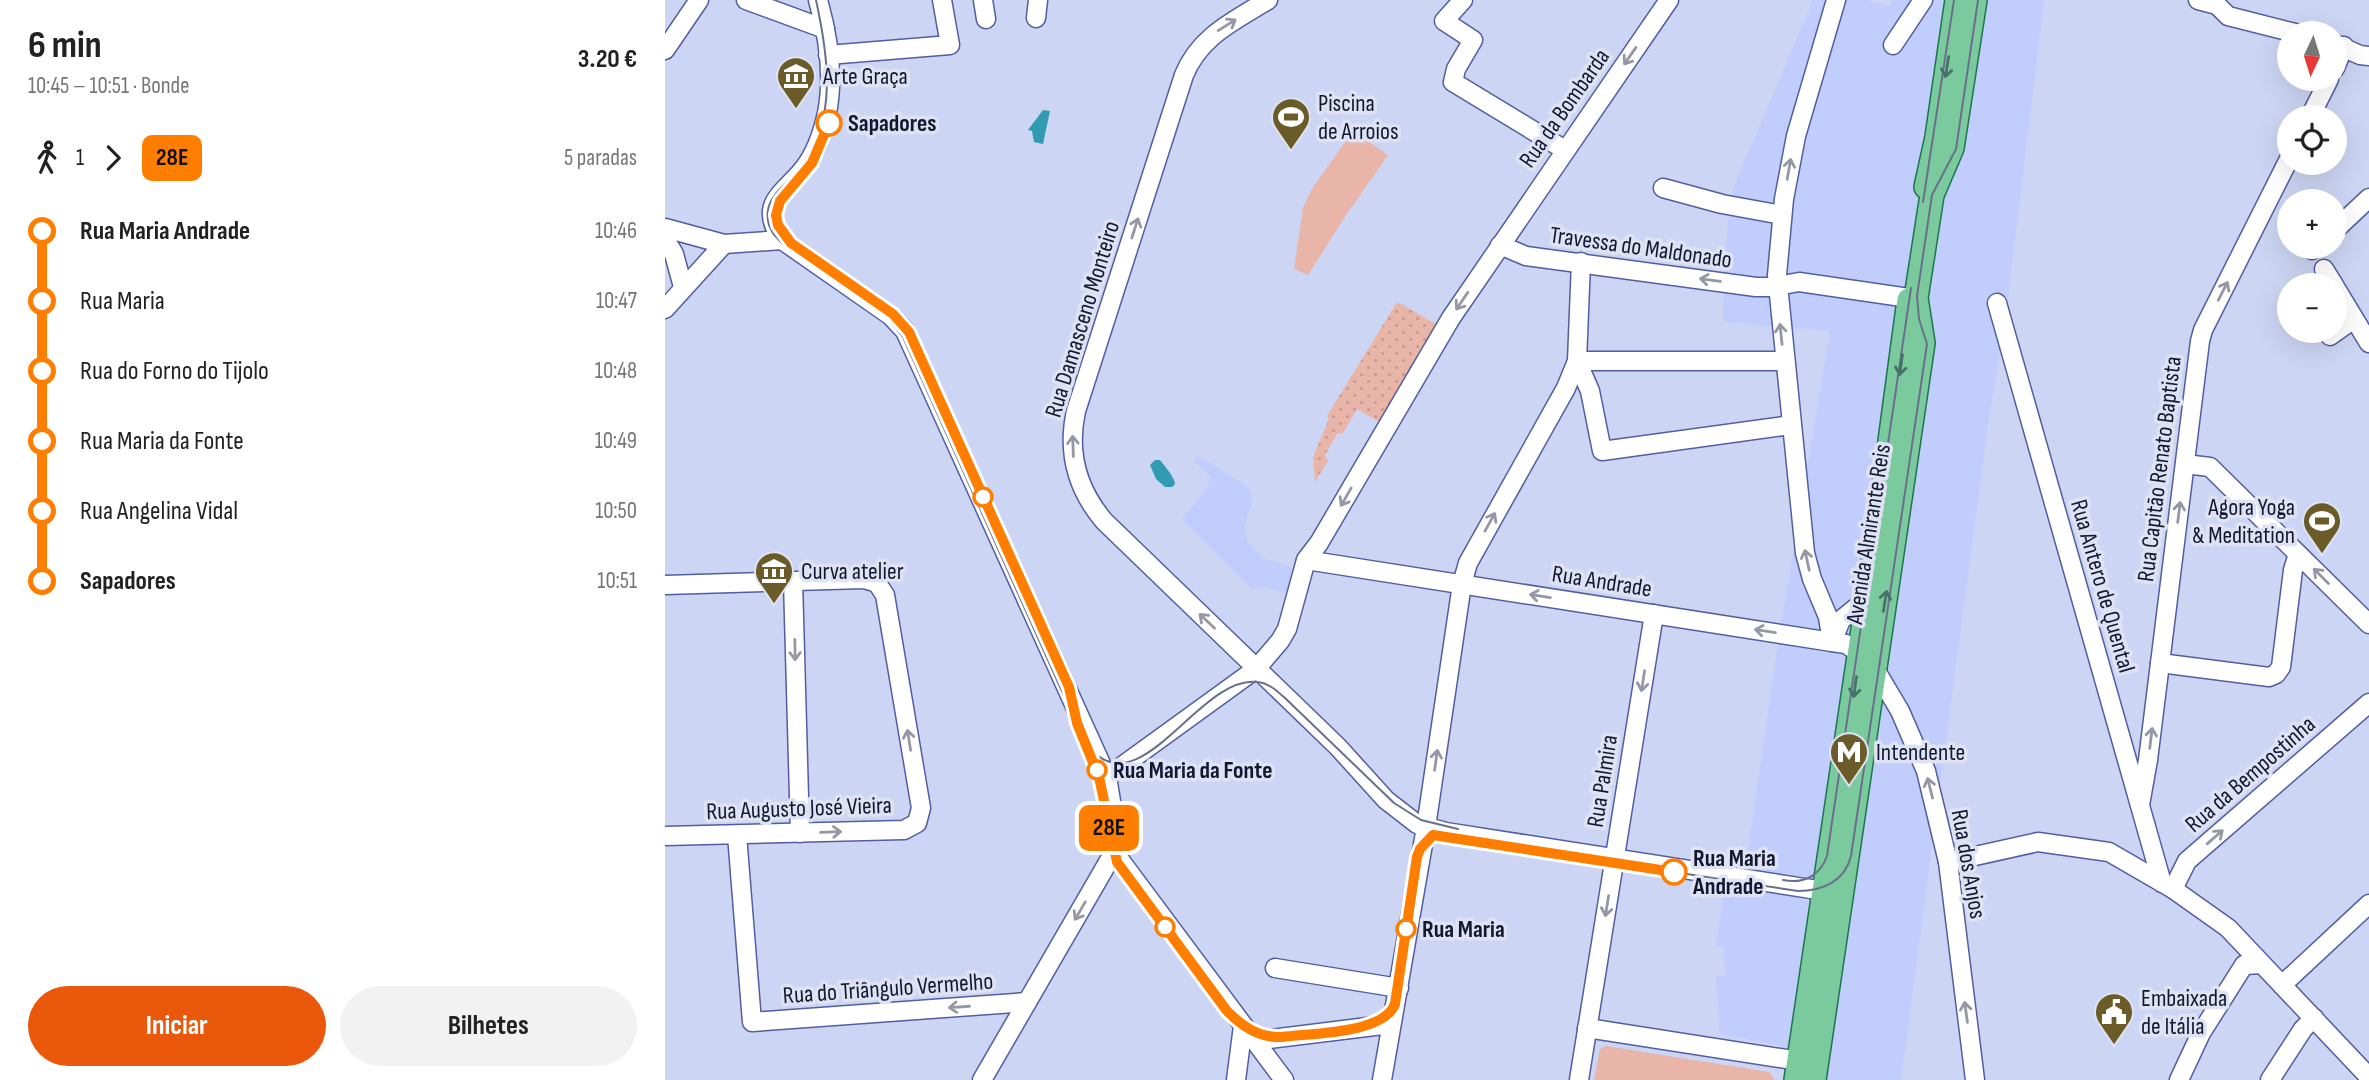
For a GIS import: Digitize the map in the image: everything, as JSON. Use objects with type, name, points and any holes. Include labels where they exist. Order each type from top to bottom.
[{"type":"main road","name":"Avenida Almirante Reis","points":[[1867,662],[1868,598],[1909,298],[1957,0]]},
{"type":"main road","name":"Avenida Almirante Reis","points":[[1814,1080],[1833,893],[1867,662],[1923,343],[1916,298],[1932,195],[1952,148],[1975,0]]},
{"type":"main road","name":"Avenida Almirante Reis","points":[[1798,1071],[1833,893]]},
{"type":"street","points":[[665,50],[699,0]]},
{"type":"street","points":[[746,0],[825,29]]},
{"type":"street","points":[[818,0],[835,54],[830,94],[823,127],[806,166],[778,196],[773,207],[773,227],[782,240],[891,316],[905,331],[1107,777],[1112,807],[1114,852],[982,1080]]},
{"type":"street","points":[[835,54],[950,45],[941,0]]},
{"type":"street","points":[[983,0],[986,19]]},
{"type":"street","points":[[1036,18],[1038,0]]},
{"type":"street","name":"Rua Damasceno Monteiro","points":[[1256,669],[1095,510],[1080,484],[1072,440],[1076,411],[1188,66],[1199,48],[1213,34],[1268,0]]},
{"type":"street","points":[[1463,0],[1444,21],[1473,40],[1456,69],[1453,82],[1565,150]]},
{"type":"street","name":"Rua da Bombarda","points":[[1500,245],[1669,0]]},
{"type":"street","points":[[1836,0],[1796,136],[1782,215],[1778,286],[1805,553],[1812,579],[1835,620],[1832,642],[1846,644],[1867,662]]},
{"type":"street","points":[[1893,45],[1923,0]]},
{"type":"street","points":[[2198,0],[2218,3],[2228,16],[2277,28]]},
{"type":"street","points":[[2347,49],[2369,56]]},
{"type":"street","name":"Rua Capitão Renato Baptista","points":[[2140,805],[2203,330],[2281,175]]},
{"type":"street","points":[[1663,188],[1722,204],[1782,215]]},
{"type":"street","points":[[2347,219],[2369,198]]},
{"type":"street","points":[[665,228],[724,244],[782,240]]},
{"type":"street","points":[[665,239],[674,254],[683,288]]},
{"type":"street","points":[[665,309],[724,244]]},
{"type":"street","points":[[1107,777],[1256,669],[1280,641],[1287,629],[1306,559],[1319,543],[1451,318],[1500,245]]},
{"type":"street","name":"Travessa do Maldonado","points":[[1500,245],[1526,256],[1762,288],[1799,282],[1909,298]]},
{"type":"street","points":[[1383,1080],[1426,827],[1462,584],[1468,563],[1566,388],[1577,361],[1581,262]]},
{"type":"street","points":[[2324,269],[2326,273]]},
{"type":"street","name":"Rua Antero de Quental","points":[[1997,303],[2140,805],[2167,886]]},
{"type":"street","points":[[2347,307],[2369,343]]},
{"type":"street","points":[[2347,324],[2354,319]]},
{"type":"street","points":[[1577,361],[1784,361]]},
{"type":"street","points":[[1577,361],[1590,391],[1602,451],[1791,425]]},
{"type":"street","points":[[2185,464],[2210,467],[2369,624]]},
{"type":"street","points":[[2160,663],[2269,677],[2276,674],[2281,667],[2293,570],[2298,554]]},
{"type":"street","name":"Rua Andrade","points":[[1306,559],[1832,642]]},
{"type":"street","name":"Rua Augusto José Vieira","points":[[665,836],[904,830],[917,823],[921,808],[885,595],[877,583],[864,579],[793,581]]},
{"type":"street","points":[[665,585],[793,581],[800,833]]},
{"type":"street","points":[[1835,620],[1868,598]]},
{"type":"street","name":"Rua Palmira","points":[[1579,1080],[1654,614]]},
{"type":"street","name":"Rua dos Anjos","points":[[1867,662],[1900,711],[1926,771],[1948,862],[1975,1080]]},
{"type":"street","points":[[1256,669],[1338,747],[1386,800],[1408,818],[1426,827],[1833,893]]},
{"type":"street","name":"Rua da Bempostinha","points":[[2167,886],[2187,862],[2369,703]]},
{"type":"street","name":"Rua do Triângulo Vermelho","points":[[737,835],[752,1022],[1027,1002]]},
{"type":"street","points":[[1948,862],[2027,843],[2053,842],[2109,852],[2167,886],[2228,928],[2369,1077]]},
{"type":"street","points":[[1114,852],[1284,1080]]},
{"type":"street","points":[[2282,985],[2369,904]]},
{"type":"street","points":[[2179,1080],[2192,1048],[2244,965],[2262,964]]},
{"type":"street","points":[[1275,968],[1399,988]]},
{"type":"street","points":[[2270,1080],[2303,1029],[2314,1018]]},
{"type":"street","points":[[1254,1041],[1391,1024]]},
{"type":"street","points":[[1236,1079],[1243,1026]]},
{"type":"street","points":[[1587,1028],[1798,1071]]},
{"type":"street","points":[[1236,1079],[1246,1066],[1253,1062],[1271,1063]]},
{"type":"shaded area","points":[[1813,0],[1866,0],[1891,7],[1892,0],[2044,0],[2007,306],[1987,431],[1901,1080],[1786,1080],[1791,1048],[1720,1034],[1716,977],[1725,975],[1724,947],[1716,946],[1724,890],[1742,892],[1779,637],[1830,331],[1723,322],[1724,260],[1732,191]]},
{"type":"shaded area","points":[[1043,110],[1050,111],[1043,144],[1034,142],[1032,131],[1028,130]]},
{"type":"shaded area","points":[[1353,131],[1388,155],[1308,275],[1294,269],[1303,208],[1311,190]]},
{"type":"shaded area","points":[[1397,302],[1436,324],[1436,330],[1383,424],[1357,409],[1343,433],[1337,434],[1325,455],[1328,461],[1315,482],[1313,457],[1329,419],[1327,416]]},
{"type":"shaded area","points":[[1198,456],[1250,490],[1252,502],[1244,527],[1248,542],[1263,558],[1291,567],[1297,573],[1289,594],[1265,587],[1252,589],[1182,519],[1207,488],[1210,476],[1194,462]]},
{"type":"shaded area","points":[[1155,460],[1160,460],[1175,481],[1172,487],[1165,487],[1156,479],[1150,465]]},
{"type":"shaded area","points":[[1606,1046],[1769,1072],[1775,1080],[1594,1080],[1600,1049]]},
{"type":"tram line","points":[[816,0],[824,43],[827,86],[821,128],[801,167],[777,192],[770,204],[770,228],[790,250],[889,319],[903,337],[1096,767],[1117,862],[1227,1011],[1250,1030],[1268,1037],[1368,1026],[1390,1012],[1395,1004],[1417,857],[1420,849],[1433,835],[1798,891],[1824,887],[1844,872],[1851,856],[1927,344],[1919,319],[1917,296],[1932,195],[1956,149],[1978,0]]},
{"type":"tram line","points":[[1923,202],[1954,0]]},
{"type":"tram line","name":"28E","points":[[829,123],[812,163],[780,201],[776,215],[779,230],[806,255],[893,314],[909,332],[1069,687],[1077,723],[1103,789],[1117,862],[1227,1011],[1240,1024],[1268,1037],[1282,1037],[1368,1026],[1390,1013],[1395,1004],[1417,857],[1420,849],[1433,835],[1674,872]]},
{"type":"tram line","points":[[1783,880],[1798,881],[1810,877],[1820,869],[1827,856],[1911,288]]},
{"type":"tram line","points":[[1091,750],[1111,762],[1131,761],[1172,734],[1214,697],[1236,685],[1257,682],[1273,688],[1285,698],[1394,803],[1421,820],[1458,829]]},
{"type":"place","name":"Arte Graça","points":[[796,110]]},
{"type":"place","name":"Sapadores","points":[[829,123]]},
{"type":"place","name":"Piscina de Arroios","points":[[1291,151]]},
{"type":"place","name":"Agora Yoga & Meditation","points":[[2322,555]]},
{"type":"place","name":"Curva atelier","points":[[774,605]]},
{"type":"place","name":"Rua Maria da Fonte","points":[[1097,770]]},
{"type":"place","name":"Intendente","points":[[1849,786]]},
{"type":"place","name":"Rua Maria Andrade","points":[[1674,872]]},
{"type":"place","name":"Rua Maria","points":[[1406,929]]},
{"type":"place","name":"Embaixada de Itália","points":[[2114,1046]]}]
